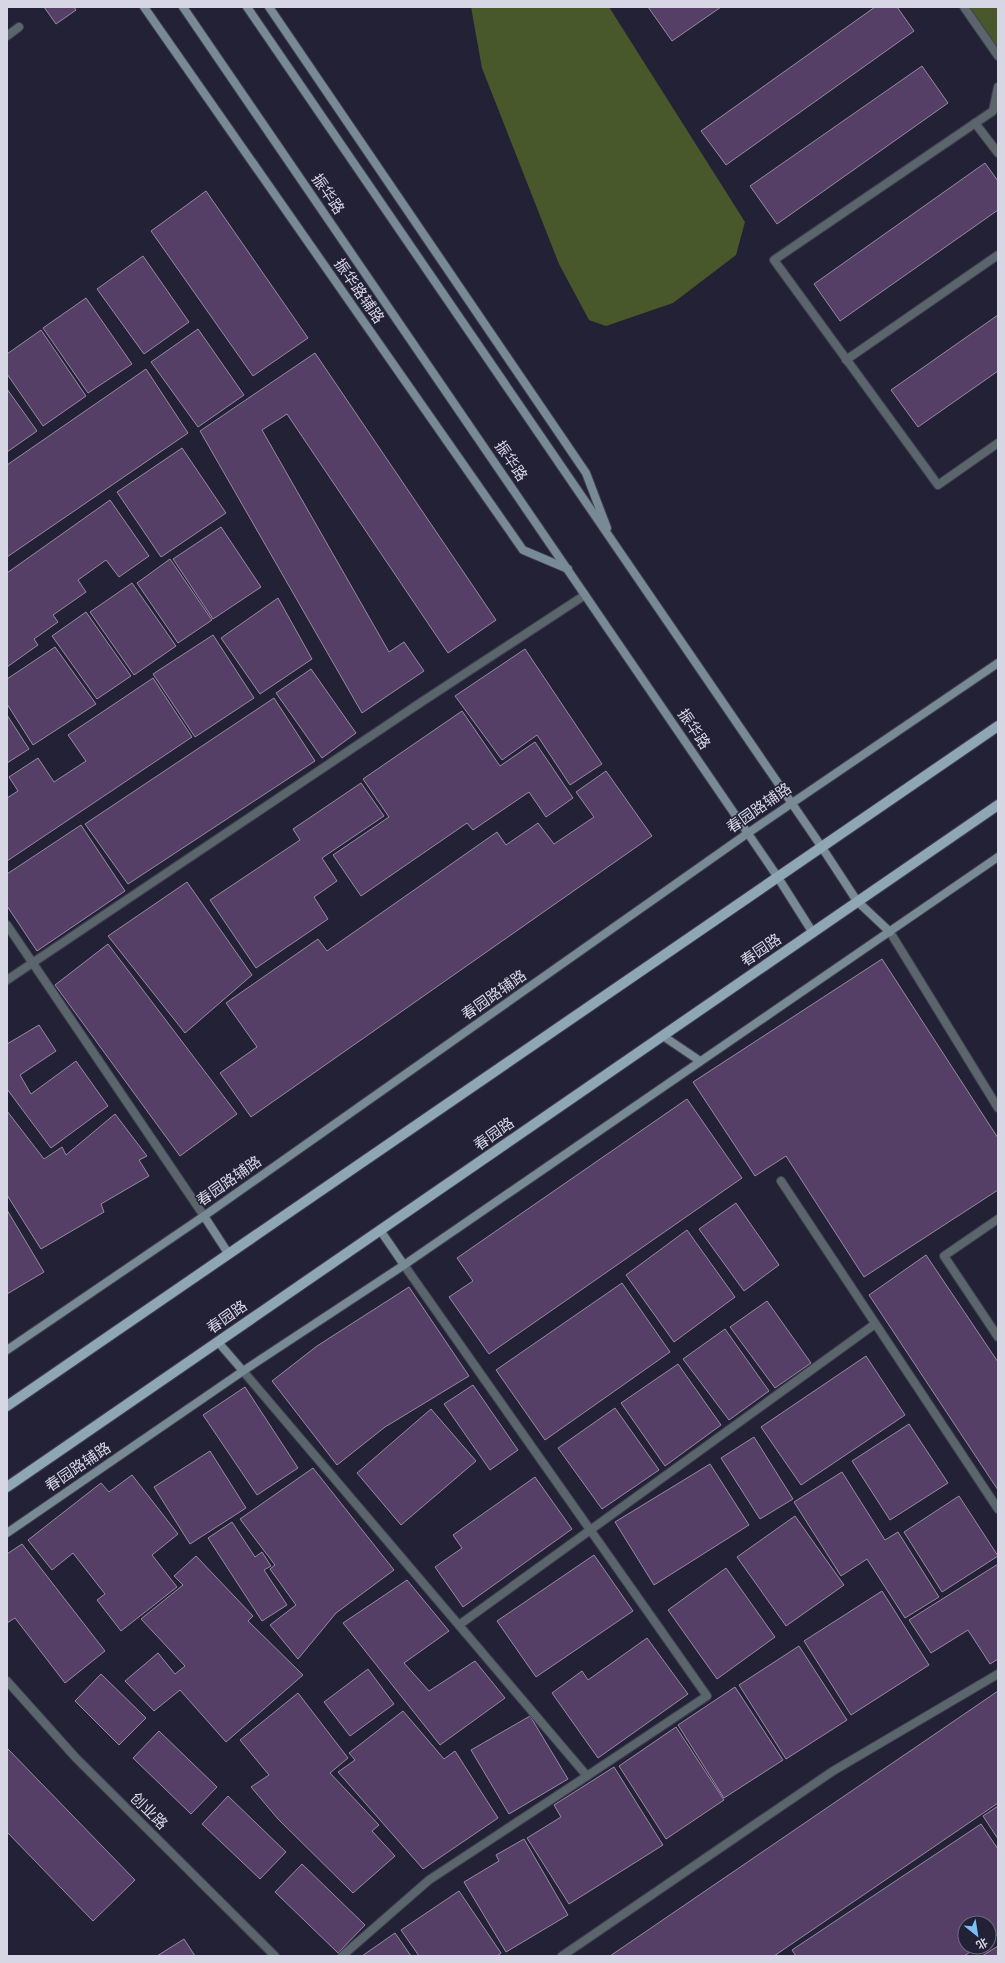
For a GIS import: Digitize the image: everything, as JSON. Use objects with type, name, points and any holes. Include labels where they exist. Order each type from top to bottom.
[{"type":"main road","points":[[7,1406],[777,876],[998,726]]},
{"type":"main road","name":"春园路","points":[[7,1487],[998,805]]},
{"type":"street","name":"振华路辅路","points":[[144,7],[523,550],[568,569]]},
{"type":"street","name":"振华路","points":[[183,7],[748,833],[813,933]]},
{"type":"street","points":[[247,7],[792,803],[857,901],[890,932],[998,1108]]},
{"type":"street","points":[[269,7],[586,472],[612,540]]},
{"type":"street","points":[[964,7],[998,56]]},
{"type":"street","points":[[7,36],[19,27]]},
{"type":"street","points":[[998,87],[993,111],[774,260],[938,485],[998,444]]},
{"type":"street","points":[[976,123],[998,153]]},
{"type":"street","points":[[846,360],[998,255]]},
{"type":"street","points":[[7,980],[585,595]]},
{"type":"street","name":"春园路辅路","points":[[7,1350],[204,1216],[748,833],[998,663]]},
{"type":"street","name":"春园路辅路","points":[[7,1533],[243,1371],[404,1265],[998,857]]},
{"type":"street","points":[[7,925],[228,1253]]},
{"type":"street","points":[[663,1036],[700,1061]]},
{"type":"street","points":[[781,1181],[998,1509]]},
{"type":"street","points":[[998,1218],[944,1256],[998,1337]]},
{"type":"street","points":[[342,1956],[429,1880],[707,1696],[380,1230]]},
{"type":"street","points":[[459,1625],[591,1531],[875,1324]]},
{"type":"street","points":[[218,1342],[587,1776]]},
{"type":"street","points":[[562,1956],[833,1771],[998,1674]]},
{"type":"street","name":"创业路","points":[[7,1682],[76,1758],[274,1956]]},
{"type":"green space","points":[[471,7],[609,7],[745,222],[736,255],[673,303],[606,326],[589,320],[559,264],[482,68]]},
{"type":"green space","points":[[960,7],[998,7],[998,63]]},
{"type":"building","points":[[44,7],[74,7],[76,10],[56,24]]},
{"type":"building","points":[[648,7],[721,7],[672,41]]},
{"type":"building","points":[[875,7],[897,7],[914,31],[726,165],[701,131]]},
{"type":"building","points":[[922,66],[948,103],[777,224],[750,186]]},
{"type":"building","points":[[985,163],[998,181],[998,210],[840,321],[814,284]]},
{"type":"building","points":[[206,191],[308,338],[253,376],[151,231]]},
{"type":"building","points":[[143,256],[189,322],[144,354],[97,289]]},
{"type":"building","points":[[86,298],[132,364],[88,393],[43,328]]},
{"type":"building","points":[[998,315],[998,371],[918,427],[891,390]]},
{"type":"building","points":[[198,329],[244,395],[198,427],[151,362]]},
{"type":"building","points":[[41,330],[86,396],[43,426],[7,374],[7,354]]},
{"type":"building","points":[[315,353],[496,620],[448,653],[287,414],[262,430],[389,652],[404,642],[424,671],[362,713],[200,431]]},
{"type":"building","points":[[146,369],[188,433],[7,557],[7,465]]},
{"type":"building","points":[[7,389],[37,431],[7,452]]},
{"type":"building","points":[[182,448],[226,513],[161,557],[117,492]]},
{"type":"building","points":[[110,500],[149,556],[119,577],[106,560],[78,580],[86,592],[53,615],[58,622],[34,639],[38,645],[7,667],[7,573]]},
{"type":"building","points":[[221,527],[261,587],[213,619],[173,559]]},
{"type":"building","points":[[170,559],[212,620],[178,643],[137,583]]},
{"type":"building","points":[[132,583],[176,646],[134,675],[90,612]]},
{"type":"building","points":[[278,598],[312,659],[260,694],[221,638]]},
{"type":"building","points":[[86,612],[131,676],[97,699],[52,636]]},
{"type":"building","points":[[213,635],[254,698],[195,737],[153,674]]},
{"type":"building","points":[[55,647],[96,704],[33,745],[7,704],[7,679]]},
{"type":"building","points":[[525,649],[602,764],[570,785],[537,735],[502,760],[455,696]]},
{"type":"building","points":[[311,669],[356,733],[322,758],[276,693]]},
{"type":"building","points":[[153,678],[192,737],[7,861],[7,798],[18,791],[9,777],[38,758],[54,782],[86,761],[68,735]]},
{"type":"building","points":[[274,698],[315,761],[128,884],[85,824]]},
{"type":"building","points":[[462,711],[500,766],[535,742],[573,798],[546,817],[529,792],[473,830],[467,823],[361,896],[333,855],[389,817],[363,779]]},
{"type":"building","points":[[7,715],[29,749],[7,763]]},
{"type":"building","points":[[606,771],[652,836],[251,1117],[220,1073],[257,1047],[226,1003],[318,939],[327,951],[497,832],[506,845],[538,823],[554,844],[594,817],[576,792]]},
{"type":"building","points":[[361,783],[384,816],[322,858],[337,881],[314,897],[328,919],[256,968],[210,900],[300,840],[293,829]]},
{"type":"building","points":[[81,825],[125,891],[37,951],[7,906],[7,874]]},
{"type":"building","points":[[187,882],[252,975],[185,1033],[108,936]]},
{"type":"building","points":[[108,944],[237,1114],[180,1156],[55,985]]},
{"type":"building","points":[[882,959],[998,1138],[998,1190],[864,1277],[786,1156],[755,1176],[693,1082]]},
{"type":"building","points":[[39,1025],[56,1051],[20,1075],[31,1094],[76,1061],[108,1106],[51,1148],[7,1089],[7,1044]]},
{"type":"building","points":[[687,1099],[742,1178],[489,1354],[449,1297],[473,1281],[457,1258]]},
{"type":"building","points":[[7,1111],[44,1159],[62,1147],[66,1155],[115,1114],[147,1156],[139,1160],[149,1176],[101,1204],[104,1212],[41,1249],[7,1195]]},
{"type":"building","points":[[736,1203],[779,1265],[744,1291],[699,1229]]},
{"type":"building","points":[[7,1210],[44,1272],[7,1294]]},
{"type":"building","points":[[687,1230],[735,1297],[674,1342],[626,1275]]},
{"type":"building","points":[[926,1255],[998,1362],[998,1490],[869,1295]]},
{"type":"building","points":[[622,1283],[670,1352],[545,1440],[496,1370]]},
{"type":"building","points":[[409,1287],[469,1376],[385,1427],[337,1465],[272,1381],[317,1346]]},
{"type":"building","points":[[767,1301],[811,1363],[775,1388],[730,1327]]},
{"type":"building","points":[[725,1329],[769,1391],[729,1420],[683,1359]]},
{"type":"building","points":[[866,1356],[905,1415],[801,1485],[761,1427]]},
{"type":"building","points":[[678,1364],[721,1425],[665,1466],[621,1403]]},
{"type":"building","points":[[473,1385],[518,1450],[490,1470],[444,1404]]},
{"type":"building","points":[[245,1387],[298,1468],[257,1495],[203,1415]]},
{"type":"building","points":[[615,1408],[659,1470],[602,1509],[558,1448]]},
{"type":"building","points":[[431,1409],[476,1461],[401,1525],[357,1473]]},
{"type":"building","points":[[909,1424],[948,1483],[890,1520],[852,1461]]},
{"type":"building","points":[[754,1437],[793,1499],[760,1519],[721,1458]]},
{"type":"building","points":[[210,1451],[246,1508],[190,1544],[154,1487]]},
{"type":"building","points":[[710,1464],[749,1525],[654,1585],[615,1522]]},
{"type":"building","points":[[313,1468],[394,1570],[336,1613],[298,1659],[270,1625],[296,1605],[270,1569],[275,1565],[240,1519]]},
{"type":"building","points":[[842,1472],[885,1540],[898,1532],[939,1597],[905,1618],[867,1559],[841,1576],[794,1502]]},
{"type":"building","points":[[132,1475],[178,1534],[152,1555],[177,1587],[121,1631],[97,1600],[105,1594],[73,1553],[52,1570],[28,1540],[101,1483],[109,1492]]},
{"type":"building","points":[[535,1477],[572,1529],[463,1607],[435,1567],[462,1548],[453,1535]]},
{"type":"building","points":[[959,1496],[998,1556],[942,1592],[904,1532]]},
{"type":"building","points":[[795,1516],[844,1585],[786,1626],[737,1557]]},
{"type":"building","points":[[232,1522],[255,1557],[262,1552],[271,1566],[264,1570],[287,1605],[262,1621],[208,1538]]},
{"type":"building","points":[[22,1544],[105,1651],[65,1683],[15,1618],[7,1623],[7,1554]]},
{"type":"building","points":[[594,1555],[633,1611],[536,1677],[497,1621]]},
{"type":"building","points":[[196,1556],[253,1616],[248,1621],[303,1675],[226,1742],[180,1690],[154,1711],[125,1681],[158,1653],[175,1674],[185,1666],[141,1619],[183,1585],[174,1576]]},
{"type":"building","points":[[998,1564],[998,1659],[990,1664],[968,1630],[931,1653],[909,1620]]},
{"type":"building","points":[[726,1568],[775,1637],[717,1679],[668,1610]]},
{"type":"building","points":[[407,1580],[449,1631],[404,1663],[429,1691],[475,1661],[505,1698],[440,1745],[343,1623]]},
{"type":"building","points":[[882,1591],[929,1665],[851,1715],[804,1641]]},
{"type":"building","points":[[647,1638],[688,1694],[598,1758],[552,1693],[582,1671],[588,1680]]},
{"type":"building","points":[[799,1646],[847,1720],[786,1759],[739,1685]]},
{"type":"building","points":[[368,1669],[394,1704],[350,1736],[324,1702]]},
{"type":"building","points":[[101,1674],[146,1718],[119,1745],[75,1701]]},
{"type":"building","points":[[735,1687],[783,1760],[724,1798],[678,1725]]},
{"type":"building","points":[[998,1691],[998,1803],[774,1956],[610,1956]]},
{"type":"building","points":[[298,1693],[348,1758],[330,1773],[379,1825],[372,1831],[395,1856],[353,1893],[278,1819],[251,1787],[269,1775],[240,1740]]},
{"type":"building","points":[[403,1711],[444,1759],[455,1751],[498,1818],[423,1869],[338,1772],[355,1760],[349,1753]]},
{"type":"building","points":[[530,1716],[568,1779],[509,1814],[471,1750]]},
{"type":"building","points":[[676,1727],[724,1800],[666,1839],[619,1766]]},
{"type":"building","points":[[159,1731],[217,1787],[191,1814],[133,1758]]},
{"type":"building","points":[[7,1748],[135,1880],[93,1921],[7,1832]]},
{"type":"building","points":[[614,1767],[663,1845],[569,1904],[527,1838],[561,1817],[554,1805]]},
{"type":"building","points":[[228,1796],[286,1852],[260,1879],[202,1824]]},
{"type":"building","points":[[998,1806],[998,1839],[983,1816]]},
{"type":"building","points":[[981,1824],[998,1849],[998,1934],[997,1935],[997,1915],[957,1915],[957,1955],[966,1955],[964,1956],[796,1956],[792,1950]]},
{"type":"building","points":[[524,1839],[568,1915],[506,1952],[464,1882],[499,1861],[496,1855]]},
{"type":"building","points":[[302,1864],[365,1925],[338,1953],[275,1892]]},
{"type":"building","points":[[459,1891],[501,1953],[497,1956],[419,1956],[401,1930]]},
{"type":"building","points":[[395,1933],[411,1956],[362,1956]]},
{"type":"building","points":[[184,1939],[195,1956],[157,1956]]},
{"type":"building","points":[[997,1947],[998,1956],[982,1956],[997,1955]]}]
